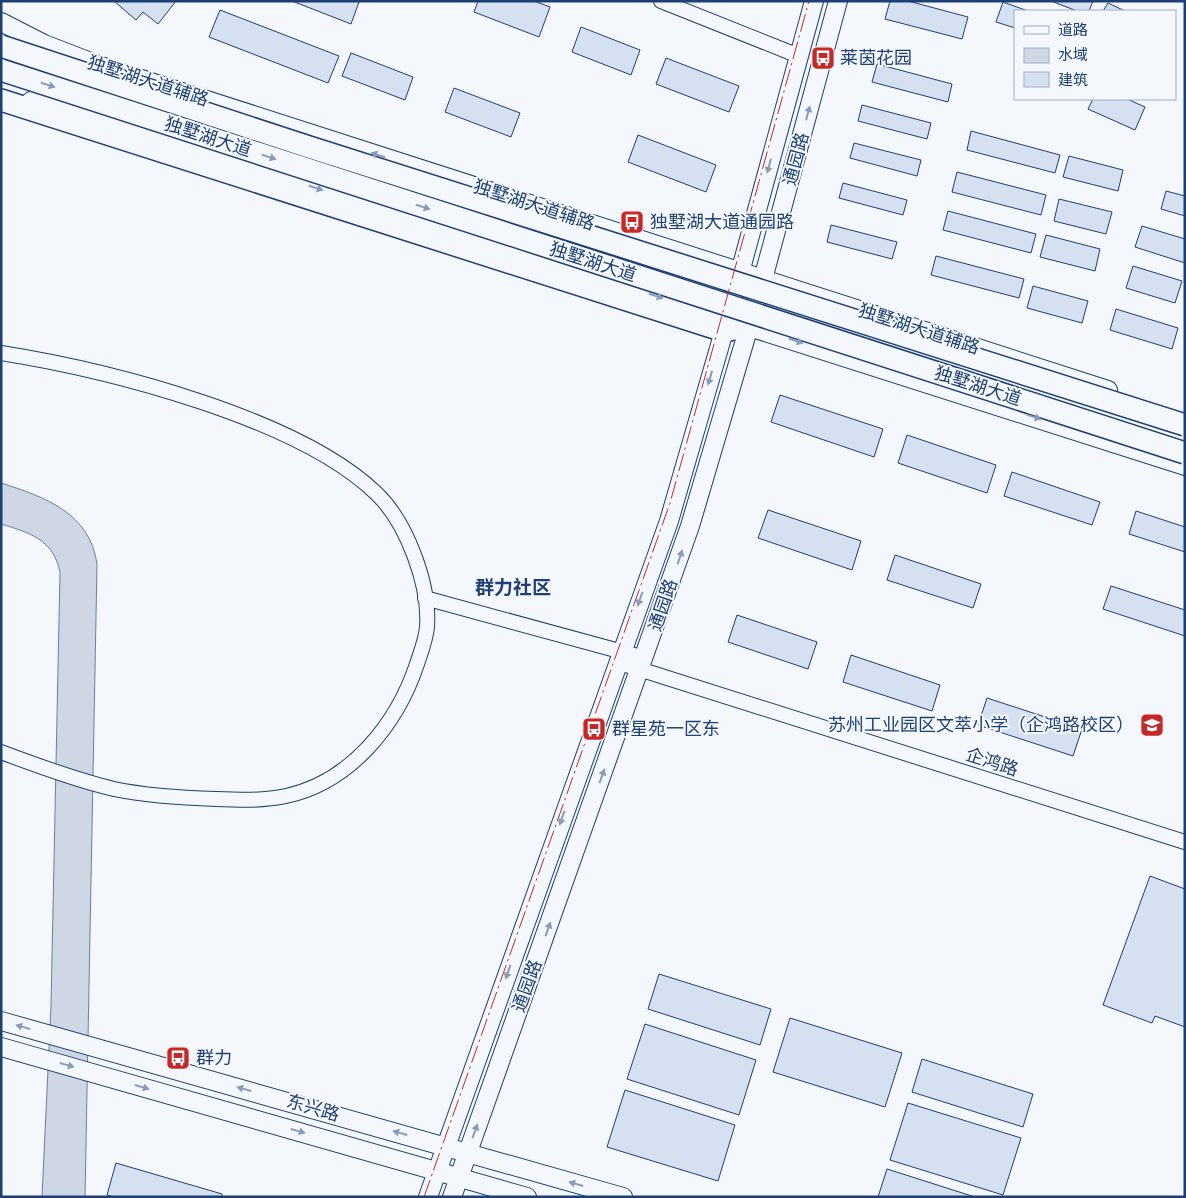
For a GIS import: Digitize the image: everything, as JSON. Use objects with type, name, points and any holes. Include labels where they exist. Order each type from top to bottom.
[{"type":"highway","name":"独墅湖大道","points":[[1,46],[308,146],[1185,425]]},
{"type":"highway","name":"独墅湖大道","points":[[1,70],[1185,453]]},
{"type":"highway","points":[[1,100],[471,244],[509,263],[726,325],[753,316]]},
{"type":"highway","points":[[509,263],[543,260]]},
{"type":"main road","name":"通园路","points":[[428,1197],[619,656],[669,521],[726,325],[814,1]]},
{"type":"main road","name":"通园路","points":[[452,1197],[643,664],[690,526],[753,316],[838,1]]},
{"type":"main road","name":"独墅湖大道辅路","points":[[1,22],[44,44],[110,69],[1185,414]]},
{"type":"main road","points":[[1,46],[16,42],[44,44]]},
{"type":"main road","points":[[1,94],[79,113],[471,244],[543,260],[726,325]]},
{"type":"main road","points":[[471,244],[518,230],[733,299],[753,316],[1185,466]]},
{"type":"main road","name":"东兴路","points":[[1,1021],[623,1197]]},
{"type":"main road","name":"东兴路","points":[[1,1047],[527,1197]]},
{"type":"street","points":[[661,1],[799,56]]},
{"type":"street","points":[[1,352],[97,373],[197,401],[254,422],[338,463],[379,495],[400,524],[415,559],[425,598],[426,635],[400,706],[385,728],[364,752],[349,765],[318,784],[286,796],[236,800],[176,798],[99,785],[1,752]]},
{"type":"street","name":"企鸿路","points":[[425,598],[619,656],[1185,842]]},
{"type":"water","points":[[1,483],[49,501],[75,520],[93,546],[97,564],[85,1197],[42,1197],[51,1006],[60,572],[52,552],[39,539],[31,534],[1,524]]},
{"type":"building","points":[[114,1],[176,1],[158,24],[143,12],[136,20]]},
{"type":"building","points":[[292,1],[356,1],[359,2],[351,24]]},
{"type":"building","points":[[478,1],[534,1],[550,7],[539,37],[474,12]]},
{"type":"building","points":[[890,1],[908,1],[968,17],[962,39],[885,19]]},
{"type":"building","points":[[1051,1],[1093,1],[1089,10],[1074,10]]},
{"type":"building","points":[[1003,2],[1025,10],[1014,10],[1014,28],[996,22]]},
{"type":"building","points":[[1108,3],[1123,10],[1104,10]]},
{"type":"building","points":[[220,10],[339,56],[328,83],[209,37]]},
{"type":"building","points":[[581,27],[640,50],[631,75],[572,52]]},
{"type":"building","points":[[351,53],[413,77],[405,100],[342,76]]},
{"type":"building","points":[[666,58],[739,86],[729,112],[656,84]]},
{"type":"building","points":[[877,64],[952,84],[948,102],[872,82]]},
{"type":"building","points":[[454,88],[520,113],[511,137],[445,112]]},
{"type":"building","points":[[1092,100],[1129,100],[1145,107],[1135,130],[1088,109]]},
{"type":"building","points":[[862,105],[931,123],[927,139],[858,121]]},
{"type":"building","points":[[971,131],[1060,155],[1055,173],[967,150]]},
{"type":"building","points":[[638,135],[716,165],[706,192],[628,162]]},
{"type":"building","points":[[854,143],[921,160],[917,176],[850,158]]},
{"type":"building","points":[[1069,156],[1123,170],[1118,191],[1063,177]]},
{"type":"building","points":[[957,172],[1046,195],[1041,215],[952,192]]},
{"type":"building","points":[[843,183],[907,200],[903,215],[839,198]]},
{"type":"building","points":[[1166,191],[1185,196],[1185,216],[1161,209]]},
{"type":"building","points":[[1059,199],[1112,212],[1106,234],[1054,221]]},
{"type":"building","points":[[948,211],[1036,234],[1031,253],[943,230]]},
{"type":"building","points":[[831,225],[897,242],[892,259],[827,242]]},
{"type":"building","points":[[1142,226],[1185,239],[1185,263],[1135,247]]},
{"type":"building","points":[[1046,235],[1100,249],[1095,271],[1040,257]]},
{"type":"building","points":[[936,256],[1024,279],[1019,298],[931,275]]},
{"type":"building","points":[[1133,266],[1182,281],[1175,303],[1126,288]]},
{"type":"building","points":[[1033,286],[1088,301],[1082,323],[1027,308]]},
{"type":"building","points":[[1116,309],[1178,328],[1172,349],[1110,330]]},
{"type":"building","points":[[780,395],[883,429],[874,457],[771,422]]},
{"type":"building","points":[[907,435],[996,465],[987,493],[898,463]]},
{"type":"building","points":[[1012,472],[1100,502],[1092,525],[1004,496]]},
{"type":"building","points":[[768,510],[861,541],[852,570],[758,538]]},
{"type":"building","points":[[1136,511],[1185,527],[1185,552],[1129,534]]},
{"type":"building","points":[[895,555],[981,584],[973,608],[887,580]]},
{"type":"building","points":[[1111,586],[1185,610],[1185,636],[1103,609]]},
{"type":"building","points":[[737,615],[817,642],[808,669],[728,642]]},
{"type":"building","points":[[851,655],[940,685],[932,711],[843,682]]},
{"type":"building","points":[[987,698],[1082,729],[1073,756],[978,725]]},
{"type":"building","points":[[1150,876],[1185,889],[1185,1027],[1155,1016],[1152,1023],[1103,1005]]},
{"type":"building","points":[[659,974],[771,1009],[760,1045],[648,1009]]},
{"type":"building","points":[[790,1018],[902,1053],[885,1107],[773,1072]]},
{"type":"building","points":[[645,1024],[756,1060],[739,1115],[627,1079]]},
{"type":"building","points":[[922,1059],[1033,1094],[1023,1127],[912,1092]]},
{"type":"building","points":[[625,1090],[735,1125],[718,1181],[607,1147]]},
{"type":"building","points":[[908,1103],[1021,1138],[1003,1195],[890,1160]]},
{"type":"building","points":[[116,1163],[222,1194],[222,1197],[114,1197],[107,1195]]},
{"type":"building","points":[[887,1169],[975,1197],[878,1197]]},
{"type":"power","points":[[424,1197],[670,503],[809,1]]},
{"type":"place","name":"莱茵花园","points":[[823,58]]},
{"type":"place","name":"独墅湖大道通园路","points":[[632,222]]},
{"type":"place","name":"苏州工业园区文萃小学（企鸿路校区）","points":[[1152,725]]},
{"type":"place","name":"群星苑一区东","points":[[594,729]]},
{"type":"place","name":"群力","points":[[178,1058]]},
{"type":"district","name":"群力社区","points":[[513,588]]}]
